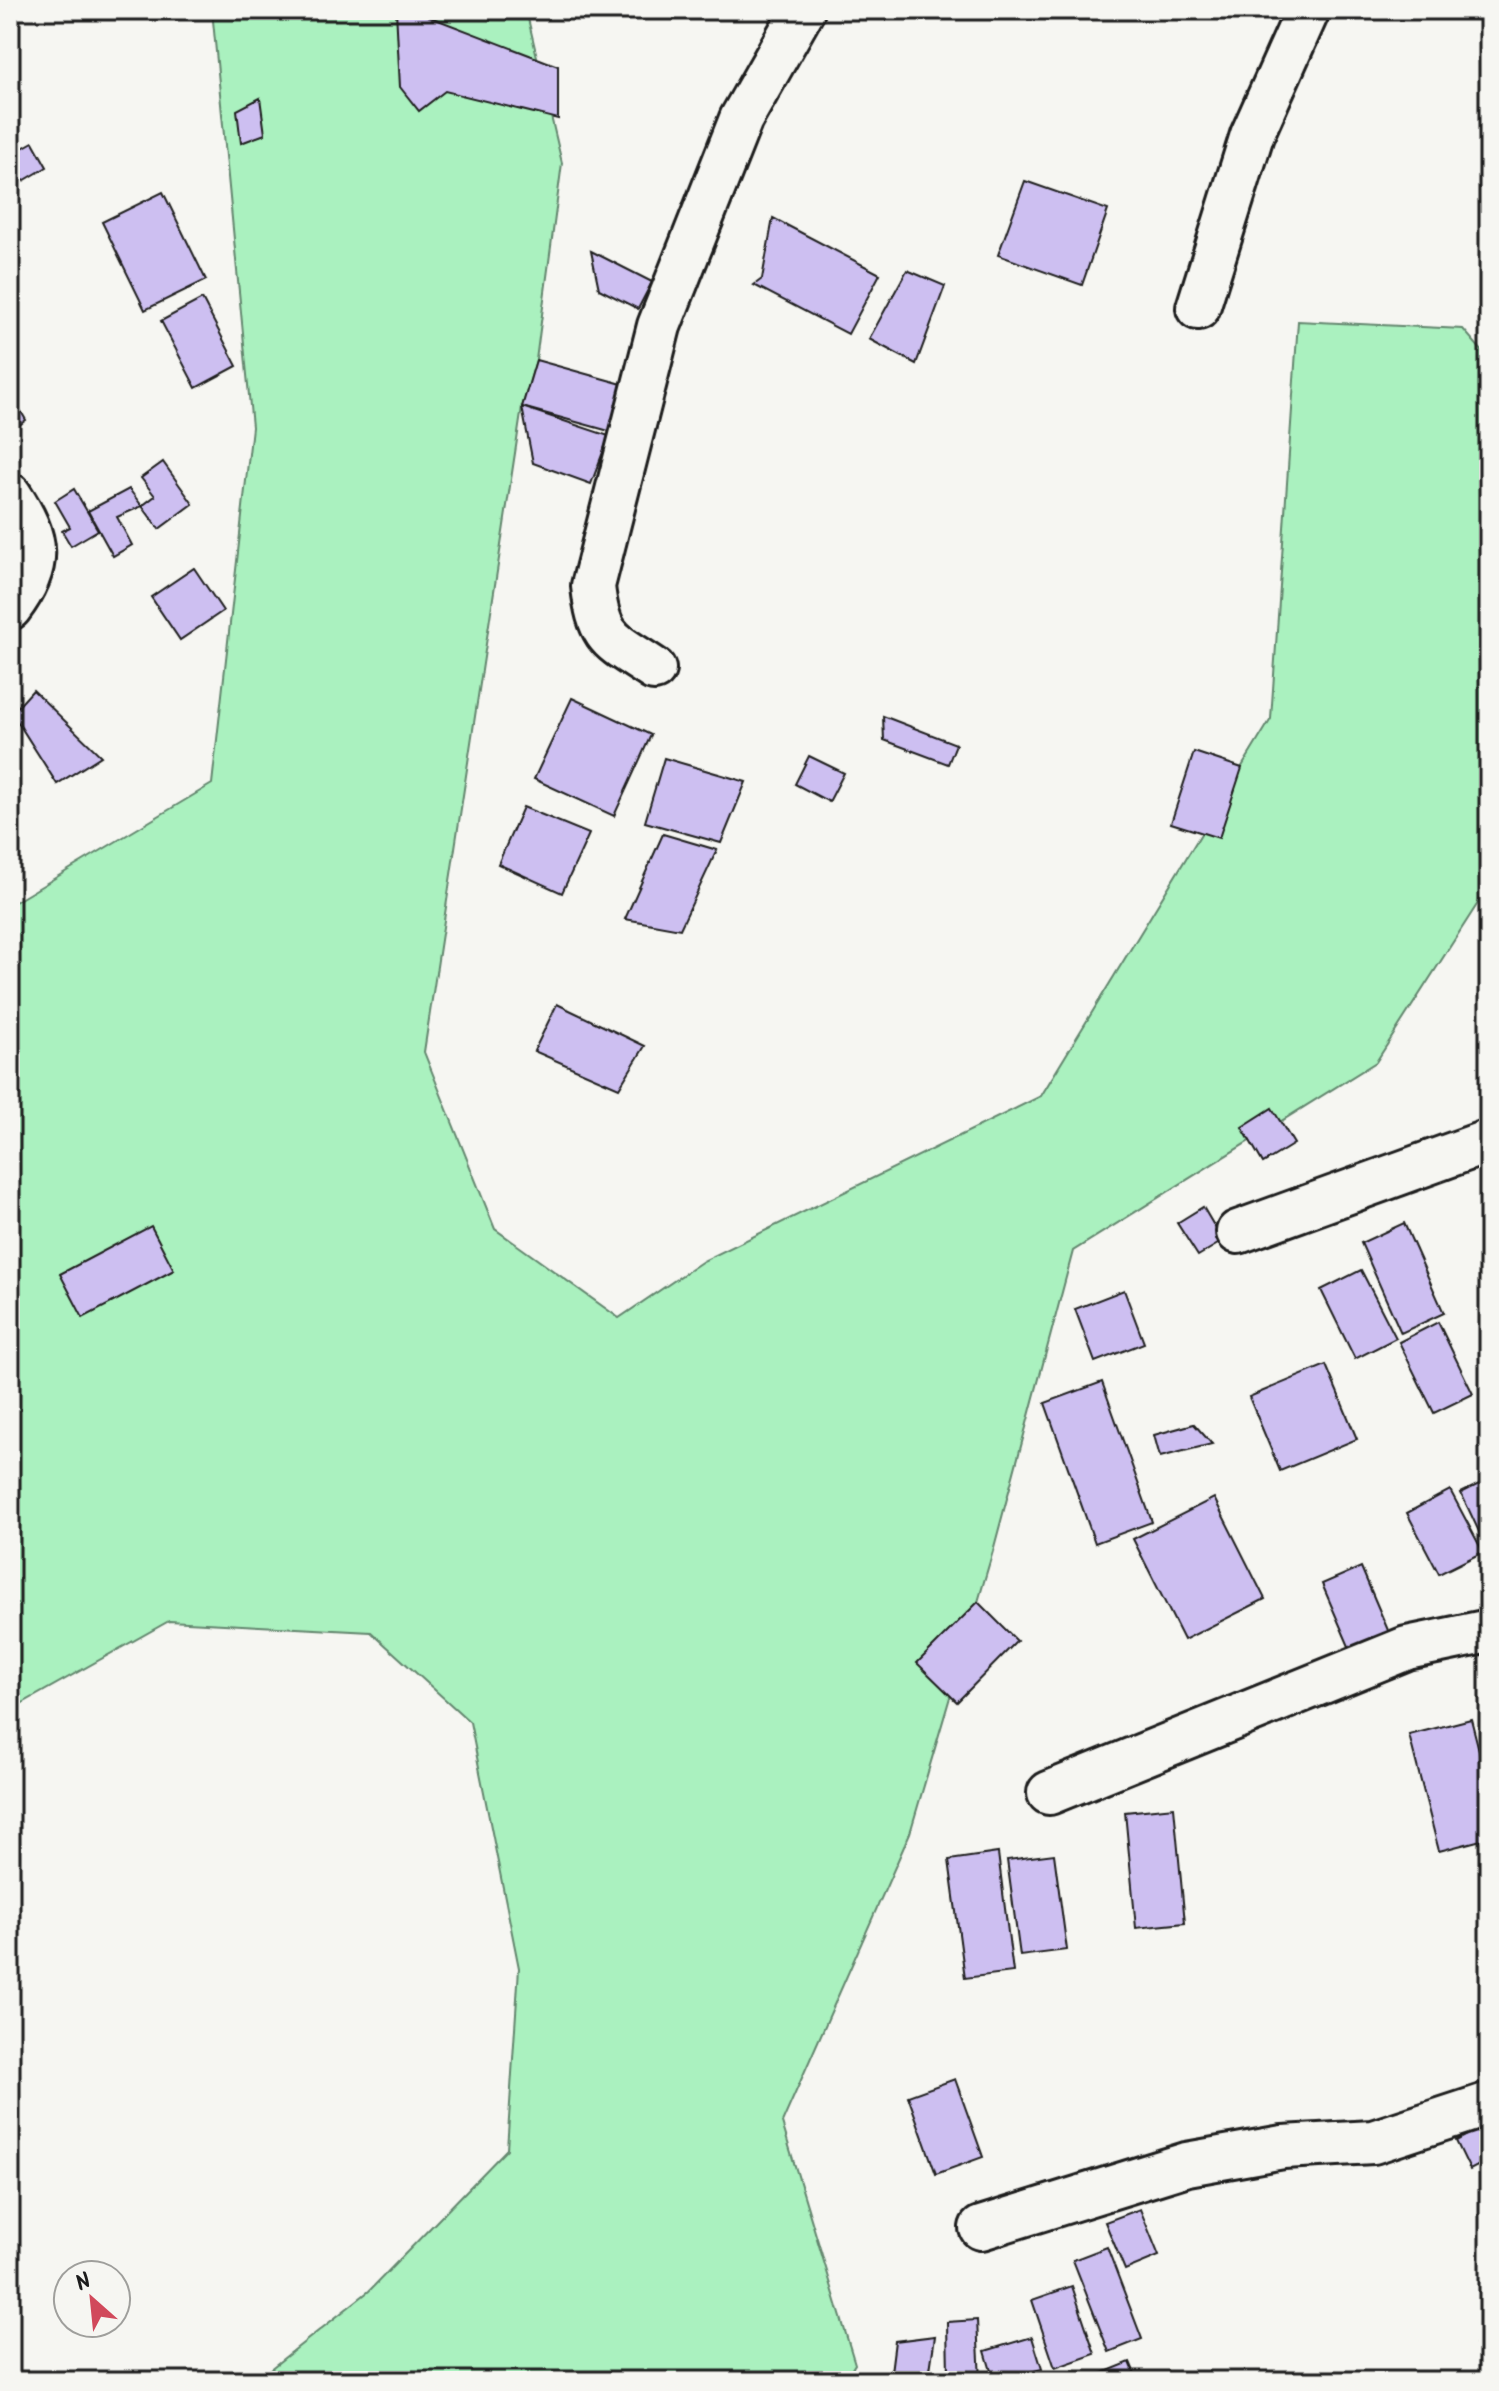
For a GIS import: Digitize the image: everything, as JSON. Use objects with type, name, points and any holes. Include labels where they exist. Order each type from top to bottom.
[{"type":"street","points":[[654,669],[607,638],[597,618],[593,586],[659,326],[741,119],[803,10]]},
{"type":"street","points":[[1198,308],[1252,135],[1308,10]]},
{"type":"street","points":[[10,495],[26,519],[33,548],[33,576],[10,608]]},
{"type":"street","points":[[1238,1232],[1489,1141]]},
{"type":"street","points":[[1049,1793],[1407,1648],[1489,1631]]},
{"type":"street","points":[[981,2228],[1187,2164],[1283,2147],[1373,2142],[1489,2104]]},
{"type":"green space","points":[[212,10],[526,10],[562,163],[536,360],[522,407],[424,1052],[495,1229],[619,1318],[703,1261],[1041,1096],[1271,719],[1298,321],[1463,329],[1489,359],[1489,886],[1376,1062],[1073,1251],[993,1551],[910,1833],[782,2123],[855,2364],[844,2381],[255,2381],[369,2291],[507,2149],[519,1968],[470,1722],[371,1632],[169,1621],[10,1710],[10,905],[212,784],[252,427]]},
{"type":"building","points":[[396,10],[412,10],[558,66],[558,119],[445,91],[419,111],[400,87]]},
{"type":"building","points":[[260,98],[265,134],[241,143],[237,110]]},
{"type":"building","points":[[33,142],[47,167],[10,189],[10,155]]},
{"type":"building","points":[[1025,181],[1108,210],[1082,285],[998,255]]},
{"type":"building","points":[[163,192],[206,280],[145,310],[102,222]]},
{"type":"building","points":[[773,218],[880,274],[848,334],[754,285],[762,279]]},
{"type":"building","points":[[591,251],[652,282],[638,309],[599,289]]},
{"type":"building","points":[[907,270],[945,286],[916,364],[869,339]]},
{"type":"building","points":[[202,299],[237,366],[196,388],[161,321]]},
{"type":"building","points":[[536,360],[633,387],[620,434],[522,407]]},
{"type":"building","points":[[10,393],[26,420],[10,432]]},
{"type":"building","points":[[522,407],[609,436],[591,484],[533,463]]},
{"type":"building","points":[[163,462],[193,504],[159,529],[142,506],[155,496],[141,478]]},
{"type":"building","points":[[74,489],[98,530],[71,546],[62,531],[70,527],[55,501]]},
{"type":"building","points":[[129,489],[142,506],[117,517],[132,545],[113,556],[88,511]]},
{"type":"building","points":[[194,568],[223,611],[180,640],[151,597]]},
{"type":"building","points":[[33,690],[101,756],[57,784],[12,713]]},
{"type":"building","points":[[572,698],[651,735],[614,816],[534,779]]},
{"type":"building","points":[[883,716],[956,744],[948,764],[884,740]]},
{"type":"building","points":[[1194,752],[1242,768],[1219,838],[1171,823]]},
{"type":"building","points":[[809,756],[844,773],[829,802],[795,784]]},
{"type":"building","points":[[664,758],[746,782],[721,843],[645,822]]},
{"type":"building","points":[[523,807],[589,834],[562,893],[498,864]]},
{"type":"building","points":[[663,834],[717,850],[680,929],[625,919]]},
{"type":"building","points":[[557,1004],[645,1046],[619,1088],[534,1051]]},
{"type":"building","points":[[1272,1108],[1294,1144],[1263,1163],[1242,1127]]},
{"type":"building","points":[[1203,1207],[1223,1241],[1198,1256],[1177,1223]]},
{"type":"building","points":[[1404,1223],[1444,1313],[1401,1333],[1361,1243]]},
{"type":"building","points":[[151,1226],[174,1270],[83,1318],[60,1274]]},
{"type":"building","points":[[1361,1270],[1396,1338],[1355,1359],[1321,1290]]},
{"type":"building","points":[[1124,1290],[1144,1343],[1095,1362],[1075,1309]]},
{"type":"building","points":[[1438,1322],[1473,1394],[1434,1413],[1399,1342]]},
{"type":"building","points":[[1326,1365],[1357,1439],[1280,1471],[1249,1397]]},
{"type":"building","points":[[1102,1382],[1152,1522],[1095,1543],[1045,1403]]},
{"type":"building","points":[[1194,1424],[1212,1444],[1160,1457],[1154,1435]]},
{"type":"building","points":[[1489,1479],[1489,1553],[1461,1493]]},
{"type":"building","points":[[1450,1490],[1483,1552],[1439,1574],[1407,1513]]},
{"type":"building","points":[[1214,1498],[1265,1599],[1184,1640],[1133,1539]]},
{"type":"building","points":[[1361,1567],[1393,1642],[1354,1658],[1322,1584]]},
{"type":"building","points":[[978,1602],[1017,1641],[957,1702],[917,1663]]},
{"type":"building","points":[[1471,1719],[1489,1789],[1489,1838],[1439,1851],[1409,1735]]},
{"type":"building","points":[[1174,1807],[1185,1923],[1136,1928],[1125,1812]]},
{"type":"building","points":[[998,1853],[1013,1972],[965,1978],[949,1860]]},
{"type":"building","points":[[1054,1854],[1067,1950],[1020,1956],[1007,1860]]},
{"type":"building","points":[[955,2079],[983,2157],[936,2174],[908,2096]]},
{"type":"building","points":[[1489,2123],[1489,2160],[1470,2170],[1456,2141]]},
{"type":"building","points":[[1140,2209],[1159,2256],[1125,2270],[1105,2222]]},
{"type":"building","points":[[1107,2247],[1142,2339],[1109,2352],[1073,2260]]},
{"type":"building","points":[[1072,2286],[1095,2354],[1055,2368],[1032,2300]]},
{"type":"building","points":[[977,2320],[980,2381],[948,2375],[947,2322]]},
{"type":"building","points":[[1489,2335],[1489,2361],[1476,2345]]},
{"type":"building","points":[[935,2336],[929,2377],[891,2372],[895,2341]]},
{"type":"building","points":[[1032,2337],[1042,2369],[994,2381],[985,2351]]},
{"type":"building","points":[[1130,2362],[1138,2381],[1083,2381]]}]
